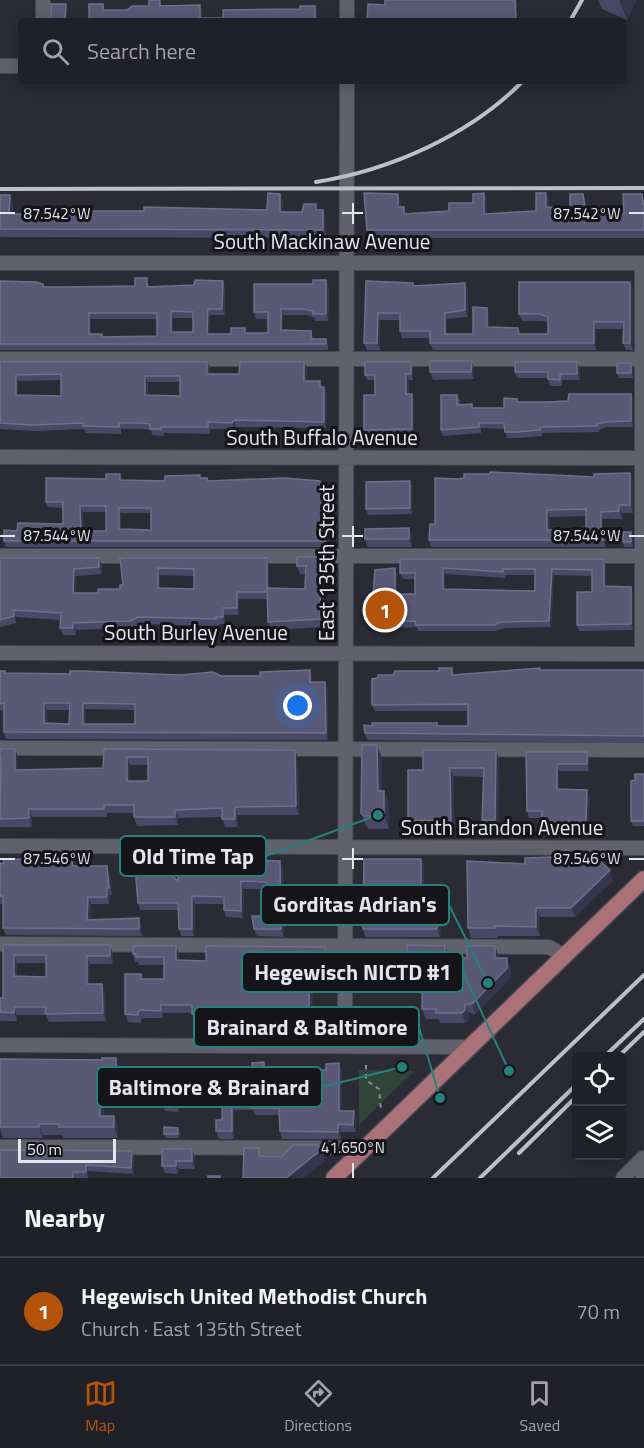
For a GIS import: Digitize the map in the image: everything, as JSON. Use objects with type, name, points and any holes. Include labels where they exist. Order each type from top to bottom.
[{"type":"main road","points":[[334,1178],[644,879]]},
{"type":"street","points":[[43,0],[43,18]]},
{"type":"street","points":[[346,0],[346,18]]},
{"type":"street","points":[[0,66],[18,66]]},
{"type":"street","name":"East 135th Street","points":[[345,1045],[348,556],[346,84]]},
{"type":"street","points":[[643,262],[643,654]]},
{"type":"street","name":"South Mackinaw Avenue","points":[[0,263],[643,262]]},
{"type":"street","points":[[0,359],[642,359]]},
{"type":"street","name":"South Buffalo Avenue","points":[[0,457],[643,458]]},
{"type":"street","points":[[0,556],[642,556]]},
{"type":"street","name":"South Burley Avenue","points":[[0,653],[643,654]]},
{"type":"street","points":[[0,748],[644,750]]},
{"type":"street","name":"South Brandon Avenue","points":[[0,846],[644,848]]},
{"type":"street","points":[[0,944],[549,947],[564,956]]},
{"type":"street","points":[[0,1045],[470,1047]]},
{"type":"street","points":[[0,1147],[366,1148]]},
{"type":"street","points":[[623,1178],[643,1158],[643,1178]]},
{"type":"path","points":[[366,1065],[366,1080],[380,1089],[381,1110]]},
{"type":"green space","points":[[359,1070],[414,1071],[359,1125]]},
{"type":"building","points":[[149,0],[160,0],[160,6],[200,5],[200,18],[89,18],[89,4],[103,4],[103,10],[127,10],[132,6],[149,6]]},
{"type":"building","points":[[385,0],[515,0],[516,18],[367,18],[368,4],[385,5]]},
{"type":"building","points":[[51,4],[66,4],[65,18],[51,18]]},
{"type":"building","points":[[300,6],[315,6],[315,18],[223,18],[223,10],[300,9]]},
{"type":"building","points":[[268,193],[280,194],[280,212],[302,212],[304,204],[316,204],[316,210],[323,210],[323,230],[0,229],[0,195],[10,195],[9,214],[35,214],[35,211],[144,211],[144,207],[267,210]]},
{"type":"building","points":[[364,193],[398,194],[398,207],[404,207],[404,214],[449,211],[449,203],[473,203],[473,194],[484,193],[484,214],[536,211],[536,193],[546,193],[546,207],[570,208],[570,194],[583,194],[586,214],[624,214],[623,194],[642,194],[644,230],[367,230]]},
{"type":"building","points":[[135,278],[147,278],[147,287],[194,285],[195,280],[223,281],[222,309],[208,309],[207,334],[231,334],[231,328],[245,328],[245,333],[268,333],[268,312],[254,312],[254,284],[313,284],[313,280],[326,280],[326,314],[313,314],[313,311],[303,309],[281,309],[281,330],[311,331],[311,339],[326,339],[326,344],[0,344],[0,281],[36,282],[43,284],[43,287],[135,286]],"holes":[[[171,311],[193,312],[193,332],[171,332]],[[89,313],[157,313],[157,336],[102,337],[102,334],[89,334]]]},
{"type":"building","points":[[366,281],[413,283],[413,286],[465,283],[465,310],[445,313],[445,334],[473,334],[473,307],[487,308],[487,327],[518,328],[518,334],[548,334],[548,317],[540,314],[519,314],[519,282],[630,282],[630,343],[623,343],[624,322],[594,322],[594,343],[430,343],[430,331],[400,331],[400,313],[378,313],[377,343],[364,343]]},
{"type":"building","points":[[430,361],[472,361],[471,372],[430,372]]},
{"type":"building","points":[[0,362],[207,362],[207,374],[239,374],[240,362],[304,362],[304,381],[320,381],[320,387],[324,387],[324,422],[234,420],[232,423],[208,422],[208,427],[161,427],[161,429],[150,429],[150,424],[139,423],[119,423],[119,427],[83,426],[83,423],[32,425],[0,423]],"holes":[[[61,374],[61,396],[16,395],[16,375]],[[145,376],[180,376],[180,396],[145,395]]]},
{"type":"building","points":[[365,362],[411,362],[411,374],[406,374],[406,394],[412,394],[412,429],[364,430],[364,395],[375,395],[375,375],[365,375]]},
{"type":"building","points":[[515,362],[577,362],[577,374],[560,374],[560,380],[548,379],[548,372],[515,372]]},
{"type":"building","points":[[617,363],[631,363],[631,373],[617,373]]},
{"type":"building","points":[[569,394],[631,394],[631,421],[605,422],[597,426],[540,427],[540,430],[516,432],[505,432],[504,423],[479,423],[479,427],[441,430],[441,395],[457,395],[457,405],[472,404],[472,408],[504,408],[504,398],[517,399],[517,402],[568,401]]},
{"type":"building","points":[[490,472],[594,477],[594,474],[630,473],[630,505],[619,505],[619,511],[601,512],[601,537],[604,540],[429,540],[430,524],[435,524],[435,478],[459,479],[464,478],[464,474],[489,474]],"holes":[[[586,509],[586,530],[547,530],[547,510]]]},
{"type":"building","points":[[106,474],[120,474],[120,480],[165,481],[165,476],[200,475],[200,478],[207,478],[208,481],[284,478],[320,481],[322,496],[326,496],[325,507],[322,507],[322,536],[325,536],[325,541],[4,541],[4,530],[17,531],[18,523],[63,524],[63,502],[46,502],[46,478],[106,479]],"holes":[[[80,506],[106,506],[106,531],[81,531]],[[119,508],[151,508],[151,530],[119,529]]]},
{"type":"building","points":[[410,481],[410,508],[366,509],[366,482]]},
{"type":"building","points":[[409,528],[409,539],[365,539],[365,529]]},
{"type":"building","points":[[623,532],[631,532],[631,542],[623,542]]},
{"type":"building","points":[[297,557],[324,557],[324,566],[321,566],[320,619],[268,622],[267,588],[305,589],[306,566],[297,566]]},
{"type":"building","points":[[0,558],[99,558],[99,567],[74,569],[73,593],[98,593],[98,589],[120,589],[120,585],[123,585],[120,558],[267,558],[267,592],[237,592],[237,608],[223,608],[223,617],[216,617],[216,619],[138,617],[131,621],[73,623],[73,628],[60,628],[61,613],[14,610],[14,616],[0,620]],"holes":[[[158,568],[194,569],[194,589],[158,588]]]},
{"type":"building","points":[[400,559],[604,559],[604,586],[631,587],[631,624],[577,625],[577,592],[592,592],[592,570],[552,569],[549,621],[501,622],[494,625],[416,625],[415,621],[371,623],[375,570],[395,568],[395,594],[415,594],[415,573],[400,573]],"holes":[[[443,568],[503,572],[503,569],[535,569],[535,591],[443,589]]]},
{"type":"building","points":[[439,668],[452,668],[452,675],[540,668],[540,670],[644,670],[644,736],[365,733],[364,725],[372,726],[372,723],[437,723],[437,726],[468,726],[468,704],[372,705],[372,679],[378,678],[378,675],[393,675],[395,671],[439,671]]},
{"type":"building","points":[[310,670],[310,682],[325,682],[326,733],[4,732],[4,703],[0,704],[0,671],[5,671],[5,673],[70,674],[70,671],[82,671],[180,675],[213,672],[221,676],[260,676],[260,672]],"holes":[[[44,703],[70,703],[69,724],[44,723]],[[83,703],[135,704],[135,724],[83,724]]]},
{"type":"building","points":[[362,745],[377,745],[378,791],[384,791],[384,816],[364,816],[361,813]]},
{"type":"building","points":[[0,749],[15,749],[15,770],[103,768],[104,749],[295,750],[296,806],[235,807],[235,819],[222,819],[222,808],[175,810],[175,817],[134,817],[134,805],[104,805],[104,809],[29,809],[29,818],[0,819]],"holes":[[[127,757],[148,757],[148,781],[127,781]]]},
{"type":"building","points":[[423,750],[496,750],[495,820],[482,820],[484,768],[450,768],[451,821],[408,820],[408,770],[423,770]]},
{"type":"building","points":[[526,752],[587,752],[587,764],[557,764],[557,789],[587,790],[586,821],[542,822],[542,811],[527,811]]},
{"type":"building","points":[[635,774],[644,774],[644,821],[631,821],[631,781],[635,780]]},
{"type":"building","points":[[552,857],[557,861],[601,862],[610,870],[571,908],[536,908],[536,927],[468,928],[467,861],[525,864],[525,858]]},
{"type":"building","points":[[4,859],[72,860],[73,866],[107,866],[109,888],[107,888],[107,897],[88,897],[87,920],[139,918],[139,929],[3,928],[0,863],[3,864]]},
{"type":"building","points":[[195,859],[209,859],[209,862],[222,864],[252,865],[253,860],[280,861],[281,929],[254,929],[252,916],[266,916],[266,882],[241,881],[241,911],[224,910],[224,897],[192,896],[192,929],[179,929],[178,903],[138,903],[135,867],[162,867],[178,881],[178,866],[195,867]]},
{"type":"building","points":[[364,859],[421,859],[421,916],[438,916],[437,929],[363,929]]},
{"type":"building","points":[[3,945],[110,945],[110,956],[87,956],[87,984],[102,984],[103,1013],[45,1014],[46,1007],[14,1007],[14,1013],[0,1012],[0,998],[3,998]],"holes":[[[14,955],[46,955],[46,977],[14,976]]]},
{"type":"building","points":[[407,945],[445,946],[445,957],[467,958],[467,946],[495,946],[495,958],[507,958],[507,968],[472,1004],[465,1004],[465,1010],[462,1013],[436,1013],[436,1009],[422,1009],[422,959],[407,959]]},
{"type":"building","points":[[133,946],[176,946],[176,960],[206,961],[206,946],[325,947],[325,954],[310,954],[309,1008],[264,1010],[264,1015],[192,1014],[192,1005],[161,1005],[161,1011],[142,1010],[138,1011],[138,1015],[125,1014],[125,974],[141,974],[141,979],[164,979],[164,957],[136,957],[136,954],[133,954]],"holes":[[[265,956],[297,957],[296,976],[265,976]]]},
{"type":"building","points":[[102,1058],[116,1058],[116,1092],[100,1092],[100,1116],[114,1116],[114,1127],[59,1127],[59,1124],[39,1124],[39,1127],[0,1127],[0,1059],[102,1060]]},
{"type":"building","points":[[264,1062],[264,1068],[326,1070],[326,1064],[339,1063],[339,1111],[354,1111],[353,1125],[338,1124],[338,1132],[280,1131],[279,1108],[252,1108],[252,1103],[232,1103],[232,1131],[216,1131],[216,1120],[222,1120],[223,1067],[252,1067],[252,1063]]},
{"type":"building","points":[[164,1127],[178,1128],[178,1134],[164,1134]]},
{"type":"building","points":[[293,1145],[317,1145],[321,1150],[286,1178],[243,1178],[244,1148],[259,1148],[259,1156],[282,1156]]},
{"type":"building","points":[[162,1149],[192,1149],[192,1161],[176,1161],[176,1166],[162,1166]]},
{"type":"building","points":[[0,1150],[132,1151],[131,1168],[86,1165],[86,1172],[73,1172],[73,1178],[0,1178]]},
{"type":"building","points":[[208,1176],[220,1176],[220,1178],[208,1178]]},
{"type":"railway","points":[[572,18],[582,0]]},
{"type":"railway","points":[[316,182],[373,169],[428,147],[479,118],[520,84]]},
{"type":"railway","points":[[0,189],[644,188]]},
{"type":"railway","points":[[433,1178],[644,975]]},
{"type":"railway","points":[[609,1052],[644,1019]]},
{"type":"railway","points":[[623,1052],[644,1032]]},
{"type":"railway","points":[[480,1178],[572,1089]]},
{"type":"railway","points":[[519,1153],[572,1101]]},
{"type":"place","name":"Hegewisch United Methodist Church","points":[[385,610]]},
{"type":"place","name":"Old Time Tap","points":[[378,815]]},
{"type":"place","name":"Gorditas Adrian's","points":[[488,983]]},
{"type":"place","name":"Baltimore & Brainard","points":[[402,1067]]},
{"type":"place","name":"Hegewisch NICTD #1","points":[[509,1071]]},
{"type":"place","name":"Brainard & Baltimore","points":[[440,1098]]}]
